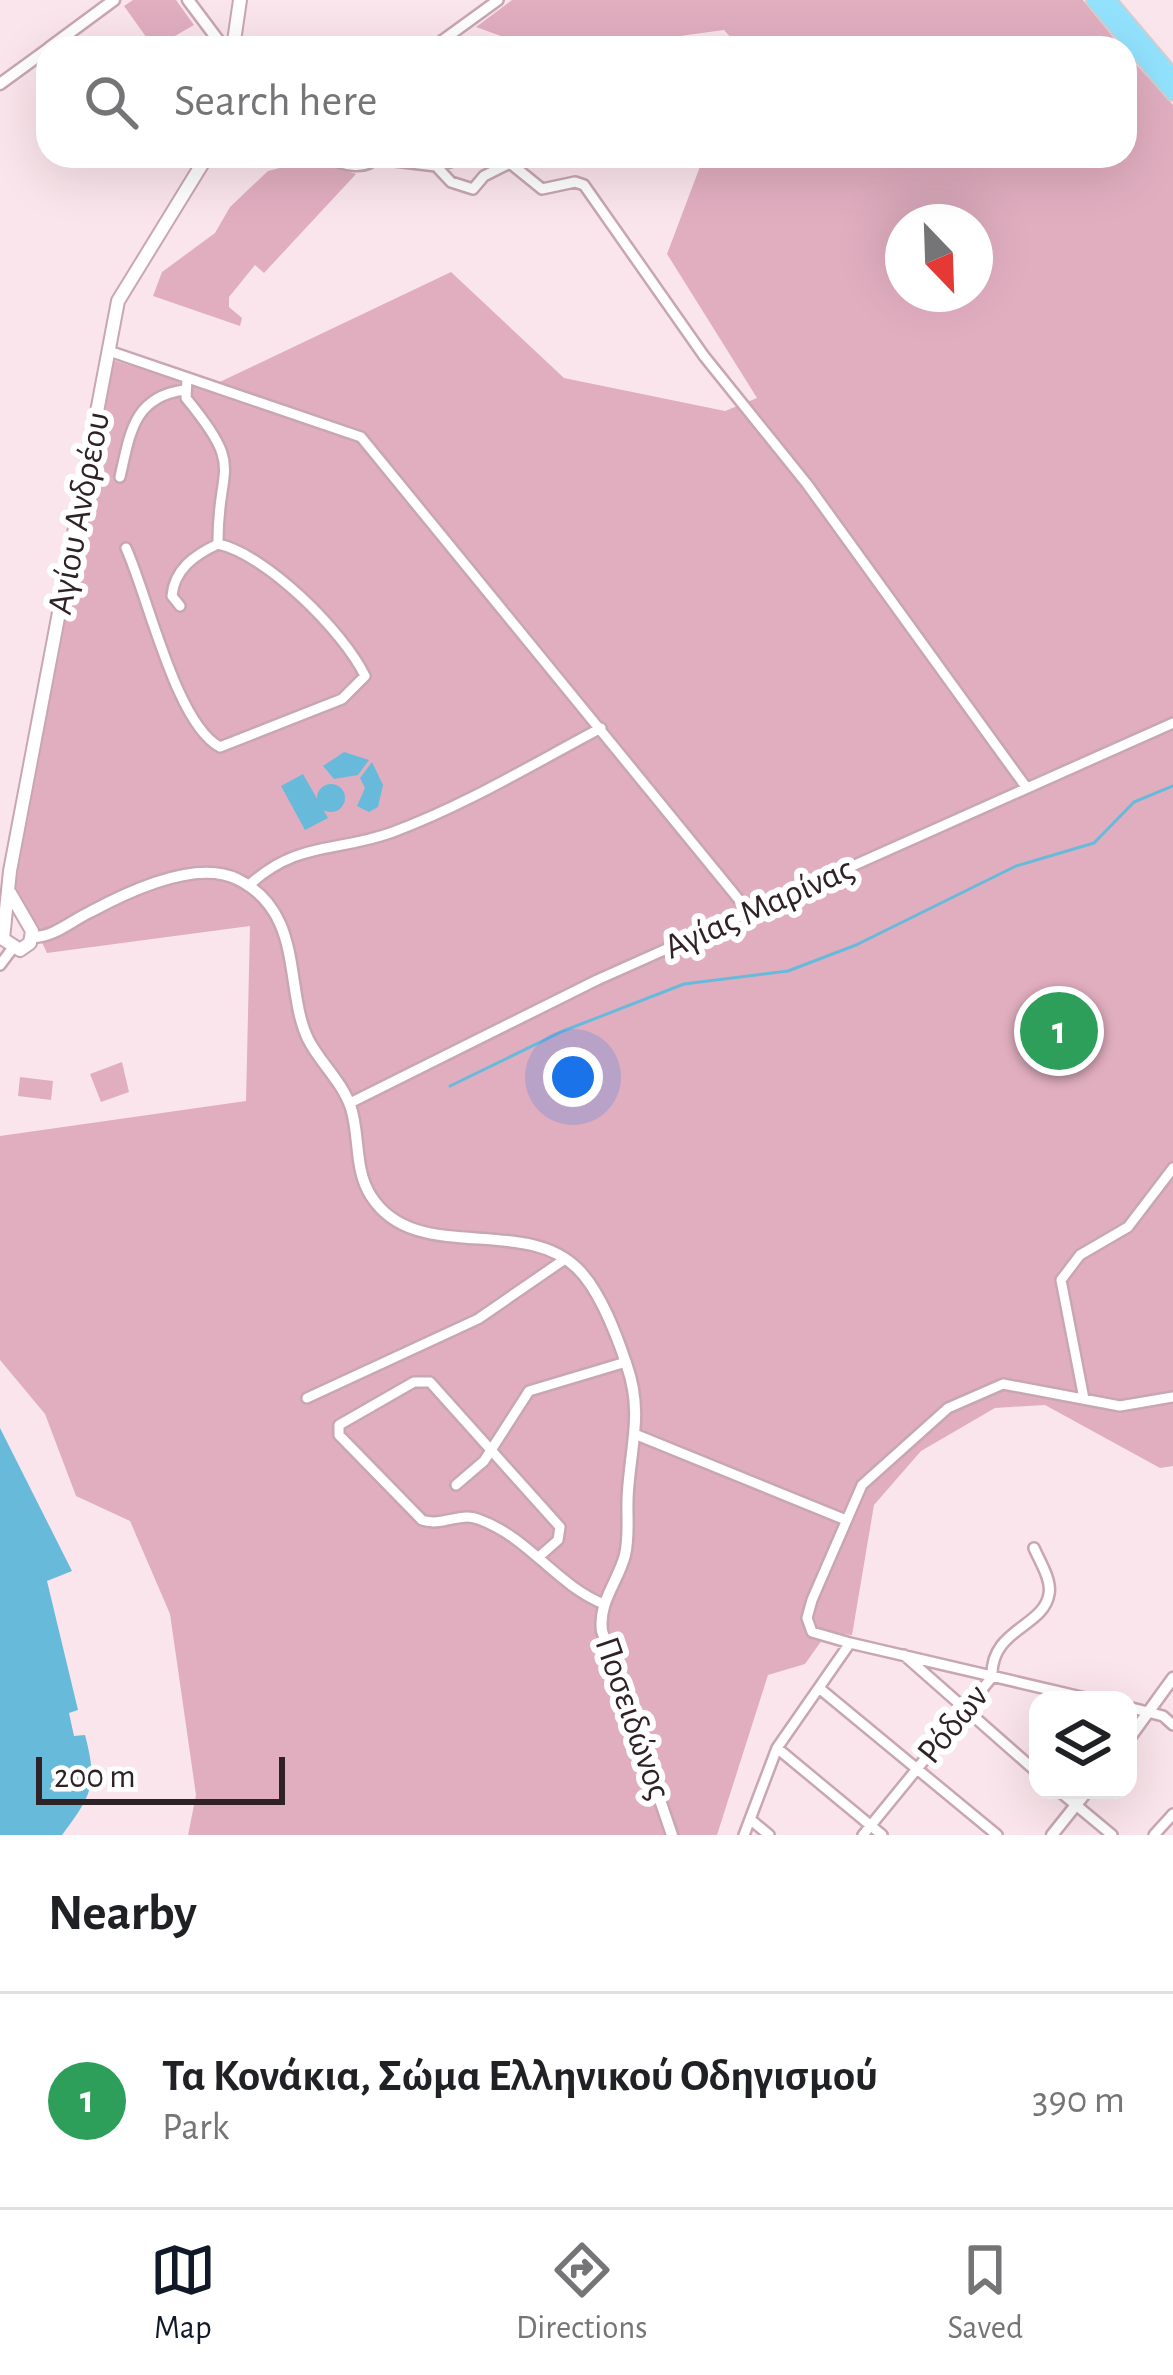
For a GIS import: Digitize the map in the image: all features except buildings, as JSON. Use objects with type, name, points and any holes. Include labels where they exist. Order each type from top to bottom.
[{"type":"main road","points":[[235,36],[240,0]]},
{"type":"main road","points":[[1094,0],[1125,36]]},
{"type":"main road","points":[[1108,0],[1169,66]]},
{"type":"main road","points":[[1137,51],[1173,93]]},
{"type":"main road","name":"Αγίου Ανδρέου","points":[[12,949],[3,939],[15,840],[109,351],[127,281],[201,168]]},
{"type":"main road","points":[[10,893],[33,937],[24,949],[12,949]]},
{"type":"main road","points":[[8,923],[27,923]]},
{"type":"street","points":[[65,36],[114,0]]},
{"type":"street","points":[[188,0],[215,36]]},
{"type":"street","points":[[448,36],[498,0]]},
{"type":"street","points":[[0,84],[36,58]]},
{"type":"street","points":[[438,168],[451,182],[473,190],[496,168]]},
{"type":"street","points":[[518,168],[542,189],[574,182],[584,185],[704,356],[807,484],[1026,787]]},
{"type":"street","points":[[109,351],[362,437],[749,912]]},
{"type":"street","points":[[184,390],[187,378]]},
{"type":"street","points":[[120,477],[140,411],[157,397],[184,390]]},
{"type":"street","points":[[180,606],[172,596],[177,572],[218,544],[228,467],[204,416],[184,390]]},
{"type":"street","points":[[126,548],[184,699],[208,738],[220,747],[342,699],[365,676],[350,651],[273,568],[218,544]]},
{"type":"street","name":"Αγίας Μαρίνας","points":[[350,1103],[749,912],[1173,723]]},
{"type":"street","points":[[248,886],[307,849],[354,844],[417,822],[601,728]]},
{"type":"street","points":[[33,937],[47,936],[118,899],[188,876],[222,874],[248,886],[292,949],[309,1042],[350,1103],[365,1185],[392,1218],[452,1236],[532,1245],[565,1259]]},
{"type":"street","points":[[0,965],[12,949]]},
{"type":"street","points":[[1084,1399],[1060,1280],[1080,1255],[1128,1227],[1173,1168]]},
{"type":"street","points":[[307,1398],[478,1318],[565,1259]]},
{"type":"street","name":"Ποσειδώνος","points":[[565,1259],[591,1287],[636,1393],[637,1435],[629,1476],[626,1551],[604,1604],[602,1631],[673,1835]]},
{"type":"street","points":[[456,1485],[491,1450],[529,1391],[626,1362]]},
{"type":"street","points":[[541,1555],[558,1540],[560,1527],[437,1387],[422,1381],[338,1429],[422,1520],[477,1519],[541,1555],[581,1593],[604,1604]]},
{"type":"street","points":[[1054,1691],[819,1637],[807,1618],[846,1520],[875,1471],[966,1399],[1014,1383],[1120,1406],[1173,1397]]},
{"type":"street","points":[[637,1435],[846,1520]]},
{"type":"street","name":"Ρόδων","points":[[863,1835],[992,1677],[999,1646],[1049,1594],[1034,1548]]},
{"type":"street","points":[[744,1835],[777,1748],[850,1643]]},
{"type":"street","points":[[904,1655],[1029,1766]]},
{"type":"street","points":[[1137,1729],[1173,1678]]},
{"type":"street","points":[[819,1688],[997,1835]]},
{"type":"street","points":[[1137,1709],[1173,1724]]},
{"type":"street","points":[[777,1748],[883,1835]]},
{"type":"street","points":[[1069,1799],[1112,1835]]},
{"type":"street","points":[[1052,1835],[1081,1799]]},
{"type":"street","points":[[1154,1835],[1173,1814]]},
{"type":"street","points":[[751,1820],[769,1835]]},
{"type":"shaded area","points":[[133,0],[176,0],[194,25],[175,36],[145,36],[124,6]]},
{"type":"shaded area","points":[[512,0],[1083,0],[1112,36],[729,36],[724,30],[680,36],[501,36],[476,27]]},
{"type":"shaded area","points":[[1137,65],[1173,105],[1173,1466],[1160,1468],[1045,1405],[995,1408],[921,1451],[874,1505],[852,1635],[827,1633],[805,1664],[768,1675],[717,1835],[188,1835],[196,1795],[170,1614],[130,1521],[76,1496],[45,1414],[0,1360],[0,1136],[246,1101],[250,926],[47,953],[15,886],[112,360],[207,388],[451,272],[564,378],[725,411],[757,398],[667,254],[699,168],[1137,168]]},
{"type":"shaded area","points":[[340,168],[356,174],[264,273],[255,265],[229,297],[229,307],[242,318],[240,326],[153,296],[162,272],[215,233],[230,207],[268,171]]},
{"type":"shaded area","points":[[122,1062],[129,1092],[101,1102],[90,1074]]},
{"type":"shaded area","points":[[20,1077],[53,1081],[51,1100],[18,1096]]},
{"type":"water","points":[[344,752],[369,760],[358,775],[334,779],[323,766]]},
{"type":"water","points":[[372,762],[383,785],[378,807],[369,812],[357,806],[365,788],[360,778]]},
{"type":"water","points":[[303,774],[328,818],[305,830],[281,786]]},
{"type":"water","points":[[331,784],[341,788],[345,798],[341,808],[331,812],[321,808],[317,798],[321,788]]},
{"type":"water","points":[[0,1428],[72,1571],[47,1581],[78,1710],[69,1713],[74,1736],[85,1735],[91,1778],[86,1799],[62,1835],[0,1835]]},
{"type":"waterway","points":[[450,1086],[563,1031],[684,984],[788,971],[856,945],[1016,866],[1094,843],[1134,802],[1173,786]]},
{"type":"place","name":"Τα Κονάκια, Σώμα Ελληνικού Οδηγισμού","points":[[1059,1031]]}]
